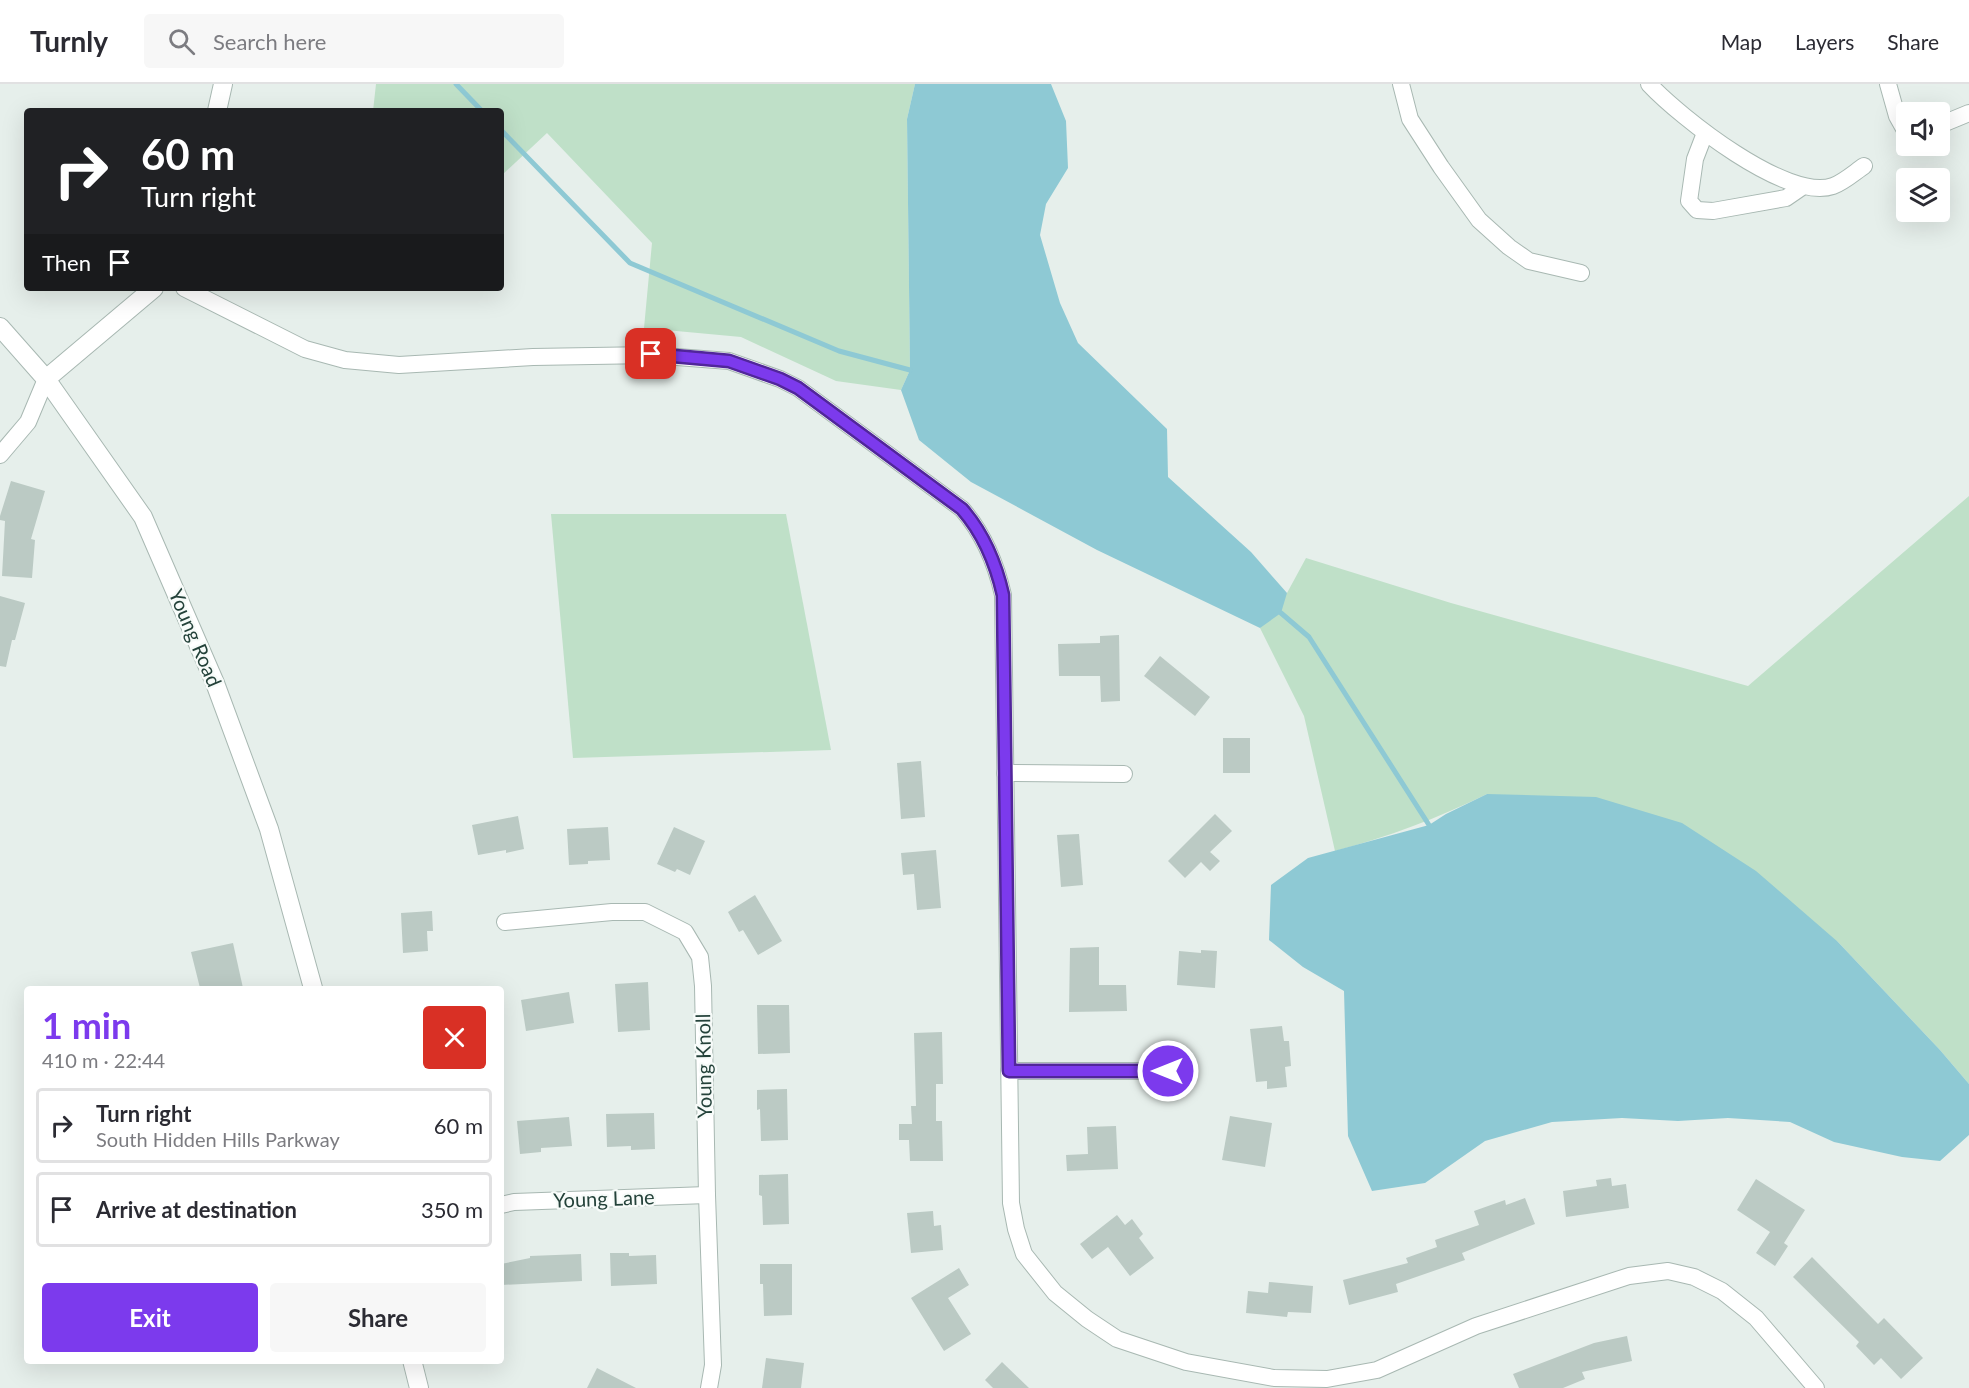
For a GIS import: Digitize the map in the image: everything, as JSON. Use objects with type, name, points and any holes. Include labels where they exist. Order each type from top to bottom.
[{"type":"street","points":[[218,108],[222,84]]},
{"type":"street","points":[[1401,84],[1410,119],[1479,220],[1509,247],[1529,261],[1581,273]]},
{"type":"street","points":[[1649,84],[1705,133],[1761,168],[1802,187],[1833,186],[1864,166]]},
{"type":"street","points":[[1888,84],[1896,112]]},
{"type":"street","points":[[1950,121],[1969,113]]},
{"type":"street","points":[[1705,133],[1695,159],[1689,201],[1696,210],[1713,211],[1785,198],[1802,187]]},
{"type":"street","points":[[0,455],[27,422],[46,379],[150,291]]},
{"type":"street","points":[[190,291],[304,349],[345,360],[399,364],[651,354],[729,361],[780,379],[798,388],[962,509],[974,523],[997,569],[1003,595],[1011,1203],[1024,1254],[1055,1293],[1087,1319],[1117,1338],[1186,1362],[1274,1383],[1328,1379],[1377,1370],[1476,1326],[1629,1276],[1668,1271],[1694,1277],[1722,1291],[1756,1318],[1816,1388]]},
{"type":"street","name":"Young Road","points":[[0,327],[46,379],[143,517],[215,683],[269,830],[312,986]]},
{"type":"street","points":[[1005,773],[1124,774]]},
{"type":"street","name":"Young Knoll","points":[[505,922],[612,912],[645,912],[685,932],[700,957],[703,986],[712,1365],[709,1388]]},
{"type":"street","points":[[1009,1071],[1168,1071]]},
{"type":"street","name":"Young Lane","points":[[504,1204],[514,1202],[707,1195]]},
{"type":"street","points":[[413,1364],[419,1388]]},
{"type":"green space","points":[[376,84],[915,84],[907,119],[910,370],[901,390],[836,381],[741,337],[644,328],[652,243],[547,133],[504,173],[504,108],[373,108]]},
{"type":"green space","points":[[1969,496],[1969,1084],[1838,942],[1487,794],[1412,826],[1335,851],[1304,716],[1260,628],[1287,593],[1306,558],[1451,603],[1748,686]]},
{"type":"green space","points":[[551,514],[786,514],[831,750],[573,758]]},
{"type":"water","points":[[915,84],[1051,84],[1066,121],[1068,168],[1046,204],[1040,235],[1060,303],[1078,343],[1167,429],[1168,477],[1251,552],[1287,593],[1281,613],[1260,628],[1097,550],[971,482],[919,440],[901,390],[910,370],[907,119]]},
{"type":"water","points":[[1487,794],[1596,797],[1682,823],[1756,871],[1838,942],[1969,1084],[1969,1135],[1940,1161],[1902,1157],[1834,1142],[1790,1122],[1728,1118],[1678,1121],[1622,1118],[1552,1122],[1485,1141],[1425,1183],[1372,1191],[1348,1136],[1344,991],[1303,967],[1269,940],[1271,885],[1308,858],[1429,825]]},
{"type":"building","points":[[11,481],[45,491],[31,539],[35,540],[32,578],[2,576],[5,521],[0,520],[0,516]]},
{"type":"building","points":[[0,596],[25,603],[15,640],[12,640],[6,667],[0,666]]},
{"type":"building","points":[[1119,635],[1120,701],[1101,702],[1100,676],[1059,676],[1058,644],[1100,643],[1100,636]]},
{"type":"building","points":[[1160,656],[1210,697],[1195,716],[1144,676]]},
{"type":"building","points":[[1223,738],[1250,738],[1250,773],[1223,773]]},
{"type":"building","points":[[921,761],[925,817],[901,819],[897,763]]},
{"type":"building","points":[[1215,814],[1232,831],[1210,852],[1220,861],[1210,871],[1201,862],[1185,878],[1168,861]]},
{"type":"building","points":[[518,816],[524,849],[478,855],[472,825]]},
{"type":"building","points":[[608,827],[610,860],[569,865],[567,829]]},
{"type":"building","points":[[674,827],[705,841],[690,875],[677,869],[675,872],[657,864]]},
{"type":"building","points":[[1079,834],[1083,885],[1061,887],[1057,835]]},
{"type":"building","points":[[936,850],[941,908],[917,910],[914,874],[903,875],[901,853]]},
{"type":"building","points":[[755,895],[782,941],[758,955],[743,930],[739,932],[728,912]]},
{"type":"building","points":[[432,911],[433,931],[427,931],[428,951],[403,953],[401,913]]},
{"type":"building","points":[[233,943],[243,986],[200,986],[191,952]]},
{"type":"building","points":[[1099,947],[1099,985],[1126,985],[1127,1011],[1069,1012],[1070,948]]},
{"type":"building","points":[[1201,950],[1217,951],[1215,988],[1177,985],[1179,951],[1201,953]]},
{"type":"building","points":[[648,982],[650,1030],[618,1032],[615,984]]},
{"type":"building","points":[[569,992],[574,1023],[526,1031],[521,1000]]},
{"type":"building","points":[[757,1005],[789,1005],[790,1053],[758,1054]]},
{"type":"building","points":[[1282,1026],[1284,1041],[1289,1041],[1291,1066],[1285,1067],[1287,1087],[1267,1089],[1267,1081],[1256,1082],[1250,1029]]},
{"type":"building","points":[[942,1032],[943,1084],[936,1084],[936,1121],[942,1121],[943,1161],[910,1161],[909,1140],[899,1140],[899,1124],[912,1124],[911,1106],[916,1106],[914,1033]]},
{"type":"building","points":[[787,1089],[788,1140],[761,1141],[757,1090]]},
{"type":"building","points":[[654,1113],[655,1149],[631,1150],[631,1146],[607,1147],[606,1114]]},
{"type":"building","points":[[1230,1116],[1272,1123],[1265,1167],[1222,1160]]},
{"type":"building","points":[[569,1117],[572,1146],[541,1148],[541,1152],[520,1154],[517,1121]]},
{"type":"building","points":[[1116,1126],[1118,1169],[1067,1171],[1066,1155],[1088,1154],[1087,1127]]},
{"type":"building","points":[[788,1174],[789,1224],[763,1225],[759,1175]]},
{"type":"building","points":[[1611,1178],[1612,1186],[1626,1184],[1629,1208],[1566,1217],[1563,1191],[1597,1186],[1596,1180]]},
{"type":"building","points":[[1756,1179],[1805,1210],[1784,1243],[1788,1246],[1775,1266],[1756,1253],[1770,1232],[1737,1210]]},
{"type":"building","points":[[1525,1198],[1535,1224],[1462,1253],[1465,1260],[1396,1284],[1398,1292],[1349,1305],[1343,1280],[1408,1263],[1406,1258],[1437,1247],[1435,1240],[1479,1225],[1474,1211],[1505,1200],[1506,1205]]},
{"type":"building","points":[[933,1211],[934,1226],[941,1225],[943,1250],[911,1253],[907,1213]]},
{"type":"building","points":[[1117,1215],[1125,1225],[1132,1219],[1143,1234],[1139,1238],[1154,1258],[1130,1276],[1108,1247],[1092,1259],[1080,1244]]},
{"type":"building","points":[[610,1253],[629,1253],[629,1256],[656,1255],[657,1284],[611,1286]]},
{"type":"building","points":[[581,1254],[582,1281],[504,1285],[504,1263],[530,1258],[530,1256]]},
{"type":"building","points":[[1812,1257],[1878,1324],[1884,1318],[1923,1358],[1901,1379],[1881,1358],[1874,1365],[1856,1346],[1859,1342],[1793,1277]]},
{"type":"building","points":[[760,1264],[792,1264],[792,1315],[764,1316]]},
{"type":"building","points":[[959,1268],[969,1285],[948,1298],[971,1334],[944,1351],[911,1298]]},
{"type":"building","points":[[1269,1282],[1313,1286],[1311,1313],[1288,1312],[1287,1317],[1246,1313],[1248,1291],[1268,1293]]},
{"type":"building","points":[[1627,1336],[1632,1361],[1582,1372],[1585,1379],[1563,1388],[1519,1388],[1513,1374],[1594,1343]]},
{"type":"building","points":[[766,1358],[804,1363],[801,1388],[762,1388]]},
{"type":"building","points":[[1002,1362],[1029,1388],[993,1388],[985,1380]]},
{"type":"building","points":[[597,1368],[636,1388],[587,1388]]},
{"type":"waterway","points":[[456,84],[479,108]]},
{"type":"waterway","points":[[504,133],[630,263],[839,351],[910,370]]},
{"type":"waterway","points":[[1281,613],[1309,637],[1429,825]]},
{"type":"route","points":[[651,354],[729,361],[780,379],[798,388],[962,509],[974,523],[997,569],[1003,595],[1009,1071],[1168,1071]]}]
